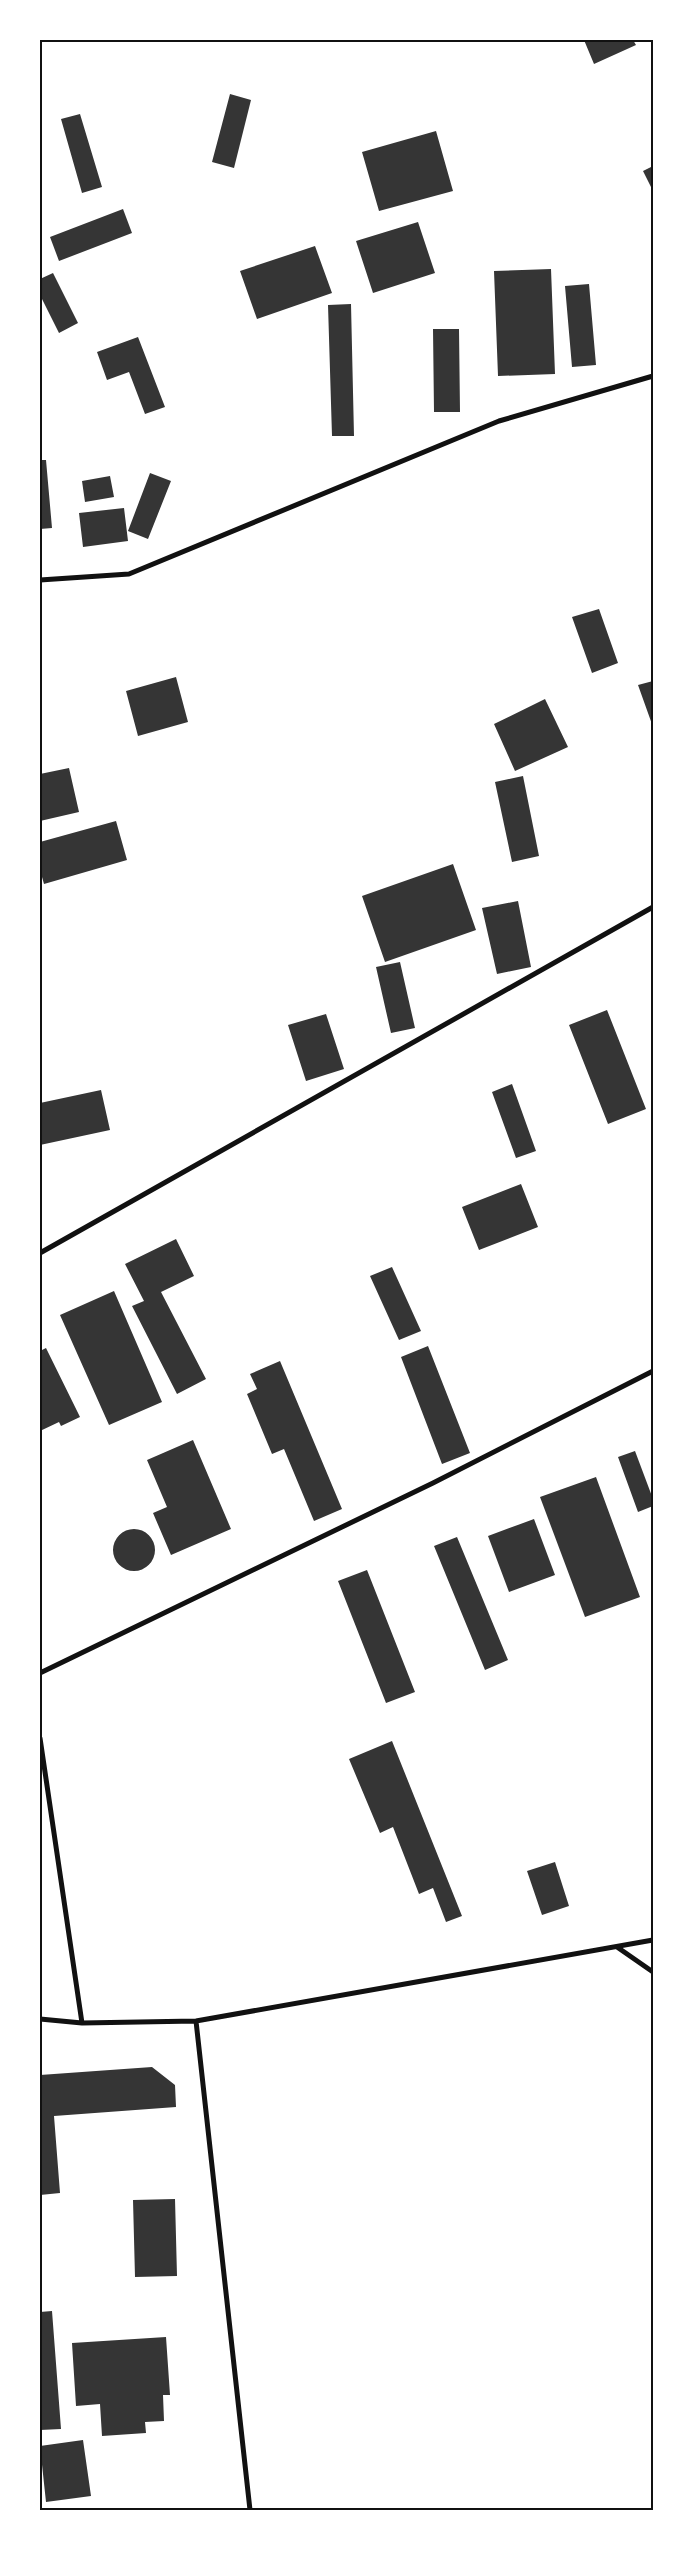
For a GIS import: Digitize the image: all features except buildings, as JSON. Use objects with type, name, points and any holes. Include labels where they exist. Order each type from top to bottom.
[{"type":"street","points":[[40,580],[130,574],[499,421],[653,376]]},
{"type":"street","points":[[40,1253],[653,907]]},
{"type":"street","points":[[40,1673],[424,1488],[653,1371]]},
{"type":"street","points":[[40,1738],[82,2023]]},
{"type":"street","points":[[40,2019],[82,2023],[196,2021],[653,1940]]},
{"type":"street","points":[[617,1947],[653,1972]]},
{"type":"street","points":[[196,2021],[250,2510]]}]
